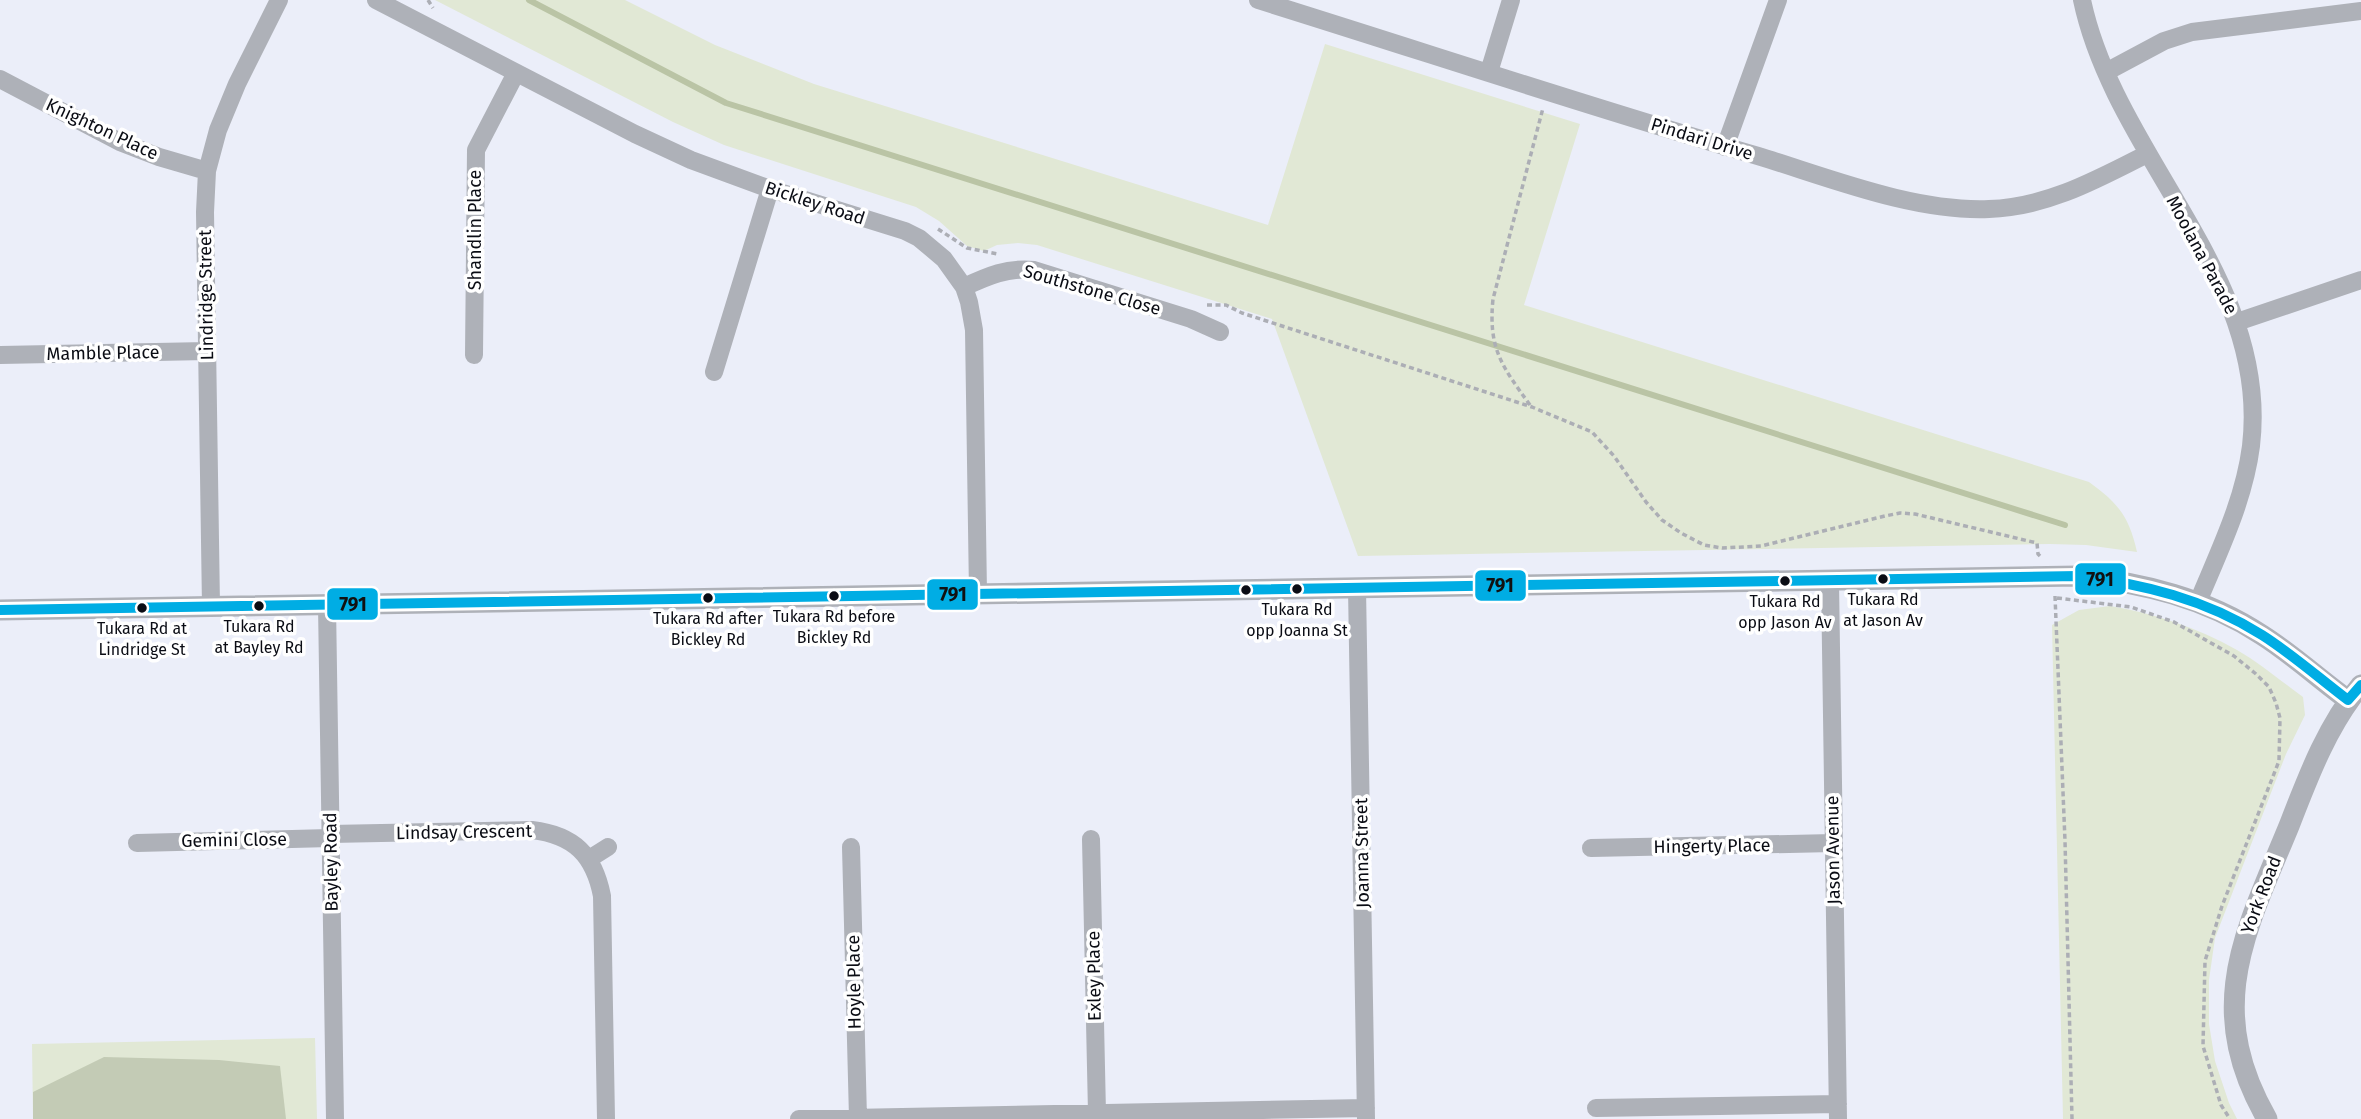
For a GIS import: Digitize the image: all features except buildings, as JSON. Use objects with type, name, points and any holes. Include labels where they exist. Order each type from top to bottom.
[{"type":"street","name":"Lindridge Street","points":[[211,606],[205,212],[207,171],[226,107],[279,0]]},
{"type":"street","name":"Bickley Road","points":[[376,0],[399,5],[516,73],[662,147],[770,189],[905,231],[932,247],[964,287],[974,330],[978,593]]},
{"type":"street","name":"Pindari Drive","points":[[1258,0],[1726,147],[1908,201],[1967,209],[2009,207],[2049,199],[2087,184],[2147,154]]},
{"type":"street","points":[[1489,72],[1511,0]]},
{"type":"street","points":[[1726,147],[1778,0]]},
{"type":"street","name":"Moolana Parade","points":[[2082,0],[2091,37],[2106,72],[2147,154],[2201,247],[2237,322],[2251,383],[2253,412],[2250,449],[2239,497],[2198,602]]},
{"type":"street","points":[[2106,72],[2164,41],[2192,32],[2361,11]]},
{"type":"street","name":"Shandlin Place","points":[[474,355],[476,150],[516,73]]},
{"type":"street","name":"Knighton Place","points":[[0,79],[120,142],[207,171]]},
{"type":"street","points":[[714,372],[770,189]]},
{"type":"street","name":"Southstone Close","points":[[964,287],[999,272],[1021,268],[1034,270],[1191,319],[1220,332]]},
{"type":"street","points":[[2237,322],[2361,280]]},
{"type":"street","name":"Mamble Place","points":[[0,355],[207,351]]},
{"type":"street","points":[[0,610],[2078,576],[2138,584],[2198,602],[2262,635],[2354,692]]},
{"type":"street","name":"Jason Avenue","points":[[1830,580],[1838,1112]]},
{"type":"street","name":"Joanna Street","points":[[1357,588],[1366,1113]]},
{"type":"street","name":"Bayley Road","points":[[327,605],[335,1119]]},
{"type":"street","name":"York Road","points":[[2267,1119],[2252,1089],[2239,1049],[2235,999],[2238,958],[2304,787],[2322,746],[2354,692]]},
{"type":"street","name":"Lindsay Crescent","points":[[330,836],[532,830],[558,835],[579,848],[598,876],[603,896],[606,1119]]},
{"type":"street","name":"Gemini Close","points":[[137,843],[330,836]]},
{"type":"street","name":"Exley Place","points":[[1091,839],[1097,1113]]},
{"type":"street","name":"Hingerty Place","points":[[1591,848],[1833,843]]},
{"type":"street","points":[[589,859],[608,847]]},
{"type":"street","name":"Hoyle Place","points":[[851,847],[858,1118]]},
{"type":"street","points":[[1596,1108],[1838,1112]]},
{"type":"street","points":[[799,1119],[1097,1113],[1366,1113]]},
{"type":"path","points":[[428,0],[435,10]]},
{"type":"path","points":[[1532,407],[1501,363],[1493,346],[1490,323],[1493,299],[1543,110]]},
{"type":"path","points":[[928,223],[967,248],[999,254]]},
{"type":"path","points":[[1200,305],[1226,305],[1242,313],[1532,407],[1592,432],[1614,456],[1662,520],[1704,545],[1722,548],[1761,546],[1885,516],[1915,514],[2037,543],[2041,557]]},
{"type":"path","points":[[2072,1119],[2055,598],[2131,607],[2174,622],[2234,656],[2269,687],[2276,703],[2281,732],[2279,761],[2222,906],[2205,961],[2203,1046],[2221,1105],[2230,1119]]},
{"type":"green space","points":[[435,0],[625,0],[715,45],[814,84],[1268,225],[1325,44],[1580,124],[1524,305],[2089,482],[2121,511],[2137,552],[2086,545],[2050,544],[1358,556],[1272,319],[1037,245],[997,245],[984,251],[967,246],[939,221],[916,207],[724,145],[673,122]]},
{"type":"green space","points":[[2110,606],[2159,617],[2222,642],[2246,655],[2303,697],[2305,715],[2286,754],[2215,938],[2209,980],[2209,1024],[2215,1061],[2237,1119],[2063,1119],[2052,625],[2079,610]]},
{"type":"green space","points":[[315,1038],[317,1119],[33,1119],[32,1044]]},
{"type":"green space","points":[[104,1057],[219,1060],[280,1066],[286,1119],[33,1119],[33,1092]]},
{"type":"waterway","points":[[529,0],[726,103],[2065,525]]},
{"type":"transit line","name":"791","points":[[0,610],[2078,576],[2173,595],[2240,622],[2273,642],[2348,700],[2361,685]]},
{"type":"place","name":"Tukara Rd at Jason Av","points":[[1883,579]]},
{"type":"place","name":"Tukara Rd opp Jason Av","points":[[1785,581]]},
{"type":"place","name":"Tukara Rd opp Joanna St","points":[[1297,589]]},
{"type":"place","name":"Tukara Rd before Bickley Rd","points":[[834,596]]},
{"type":"place","name":"Tukara Rd after Bickley Rd","points":[[708,598]]},
{"type":"place","name":"Tukara Rd at Bayley Rd","points":[[259,606]]},
{"type":"place","name":"Tukara Rd at Lindridge St","points":[[142,608]]}]
